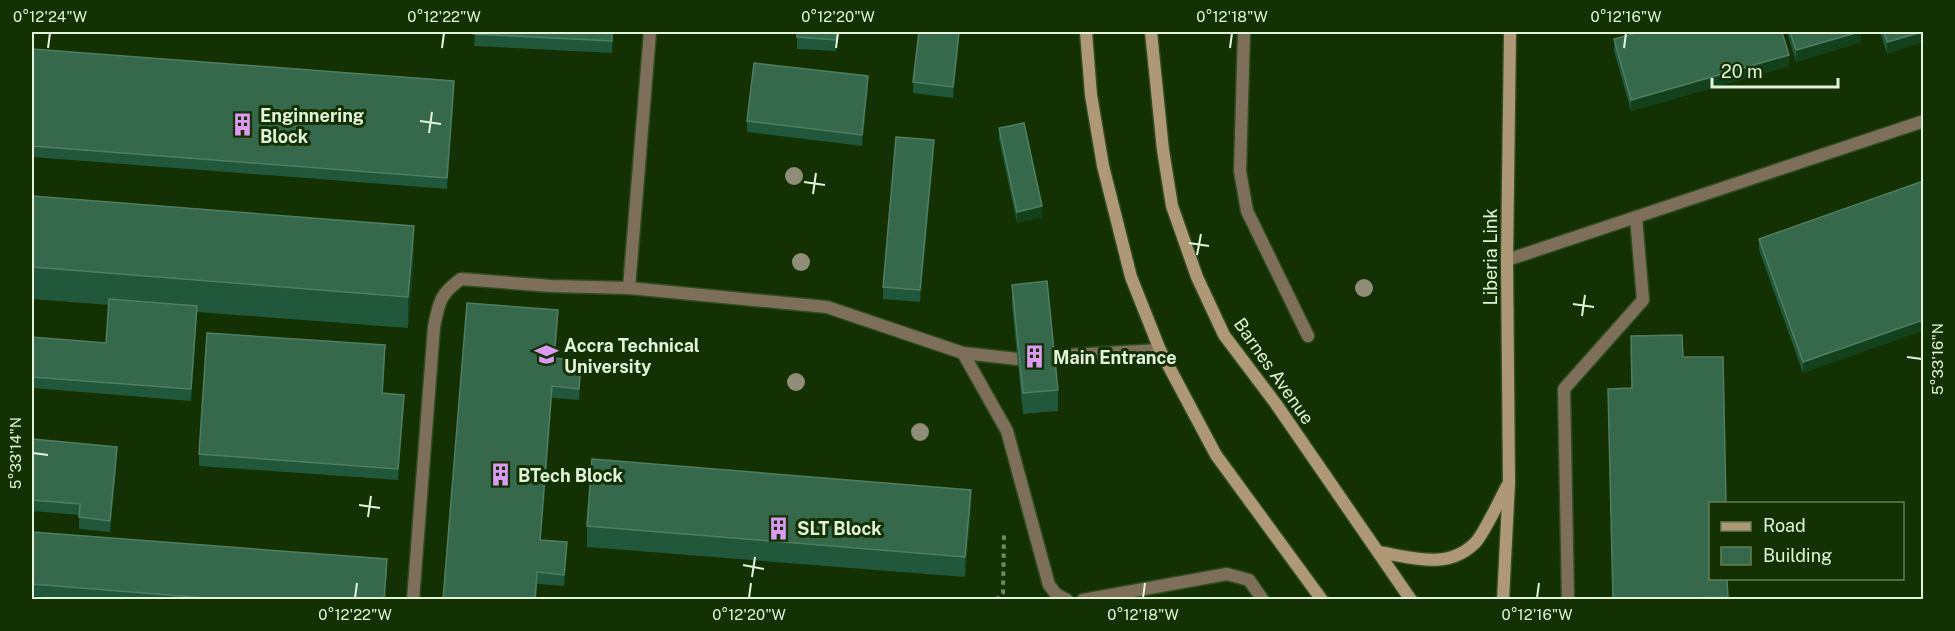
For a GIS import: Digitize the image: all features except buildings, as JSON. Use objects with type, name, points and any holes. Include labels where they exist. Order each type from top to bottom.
[{"type":"main road","points":[[1086,32],[1091,95],[1103,166],[1131,277],[1160,350],[1216,455],[1322,600]]},
{"type":"main road","name":"Barnes Avenue","points":[[1151,32],[1163,150],[1172,206],[1197,277],[1224,335],[1276,404],[1411,600]]},
{"type":"main road","name":"Liberia Link","points":[[1503,600],[1509,483],[1507,260],[1510,32]]},
{"type":"main road","name":"Liberia Link","points":[[1379,552],[1436,560],[1454,558],[1477,542],[1509,483]]},
{"type":"lane","points":[[629,288],[650,32]]},
{"type":"lane","points":[[1244,32],[1240,171],[1247,211],[1308,336]]},
{"type":"lane","points":[[1507,260],[1923,121]]},
{"type":"lane","points":[[1568,600],[1564,389],[1643,300],[1636,217]]},
{"type":"lane","points":[[413,600],[434,327],[439,302],[446,290],[461,279],[551,286],[629,288],[827,307],[963,353],[1018,359]]},
{"type":"lane","points":[[1052,356],[1160,350]]},
{"type":"lane","points":[[963,353],[1007,431],[1049,585],[1056,594],[1067,600]]},
{"type":"lane","points":[[1083,600],[1227,574],[1249,580],[1263,600]]},
{"type":"path","points":[[1002,600],[1003,593]]},
{"type":"place","name":"Enginnering Block","points":[[242,125]]},
{"type":"place","name":"Accra Technical University","points":[[546,355]]},
{"type":"place","name":"Main Entrance","points":[[1035,357]]},
{"type":"place","name":"BTech Block","points":[[500,475]]},
{"type":"place","name":"SLT Block","points":[[779,528]]}]
